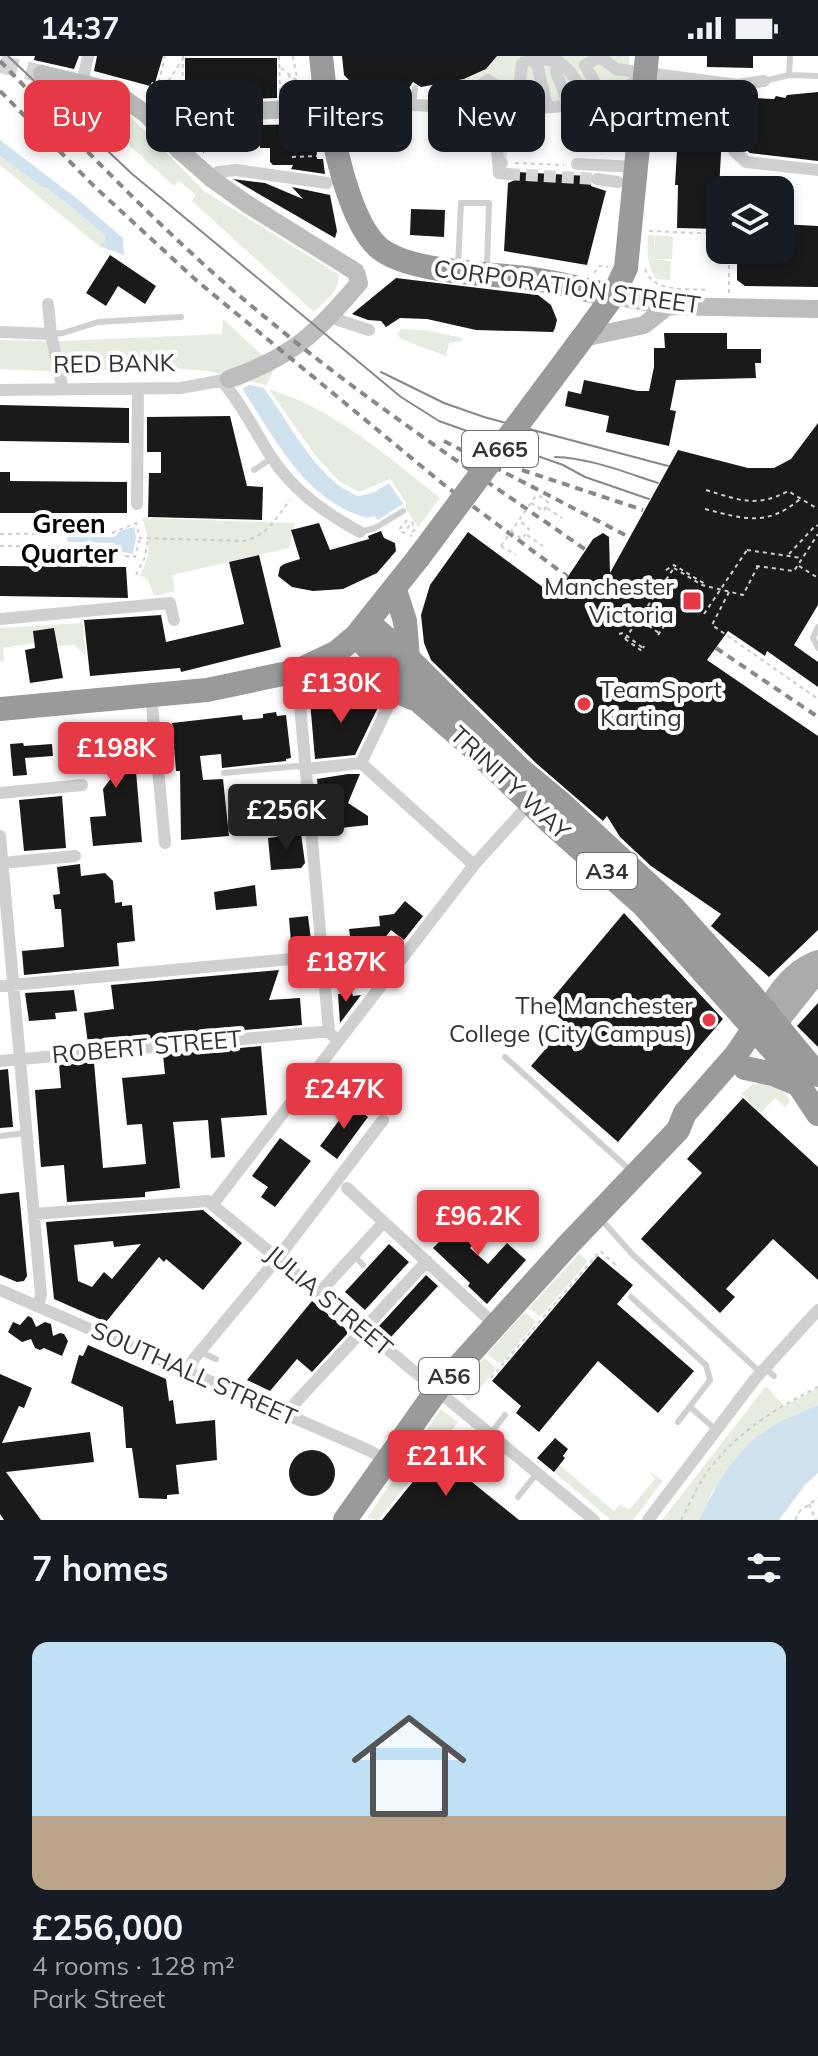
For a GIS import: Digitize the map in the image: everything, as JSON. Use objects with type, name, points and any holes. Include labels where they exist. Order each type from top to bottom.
[{"type":"highway","points":[[321,56],[324,80]]},
{"type":"highway","points":[[582,339],[613,296],[626,268],[630,230],[627,174],[644,70]]},
{"type":"highway","name":"CORPORATION STREET","points":[[339,152],[356,212],[379,247],[403,261],[545,281],[613,296]]},
{"type":"highway","name":"A665","points":[[0,709],[207,690],[305,667],[337,652],[363,630],[395,590],[416,547],[582,339]]},
{"type":"highway","points":[[395,590],[405,621],[408,658]]},
{"type":"highway","name":"TRINITY WAY","points":[[363,630],[408,658],[539,789],[665,900],[765,1026],[782,1060],[807,1080],[818,1114]]},
{"type":"highway","name":"TRINITY WAY","points":[[363,630],[421,703],[464,740],[539,789],[596,862],[765,1026]]},
{"type":"highway","points":[[305,667],[396,690],[421,703]]},
{"type":"highway","name":"A56","points":[[678,1130],[695,1125],[745,1068],[765,1026]]},
{"type":"highway","name":"A56","points":[[345,1520],[396,1456],[437,1390],[494,1324],[678,1130],[685,1113],[765,1026]]},
{"type":"highway","points":[[745,1068],[807,1080]]},
{"type":"main road","name":"A56","points":[[765,1026],[775,994],[802,965],[816,973]]},
{"type":"street","points":[[83,80],[88,56]]},
{"type":"street","points":[[593,80],[585,65],[599,56],[616,69],[644,70],[688,80]]},
{"type":"street","points":[[637,56],[644,70]]},
{"type":"street","points":[[521,80],[522,64],[528,59],[550,58],[569,68],[576,80]]},
{"type":"street","points":[[536,60],[542,80]]},
{"type":"street","points":[[545,84],[560,81],[556,72],[558,61]]},
{"type":"street","points":[[573,75],[587,70]]},
{"type":"street","points":[[42,74],[66,80]]},
{"type":"street","points":[[758,83],[764,81]]},
{"type":"street","points":[[545,95],[547,106],[561,105]]},
{"type":"street","points":[[130,104],[146,117]]},
{"type":"street","points":[[413,105],[428,106]]},
{"type":"street","points":[[181,152],[247,204],[354,269],[358,275],[359,283],[304,342],[252,371],[226,380],[272,458],[299,489],[325,513],[360,532]]},
{"type":"street","points":[[501,152],[504,165]]},
{"type":"street","points":[[735,152],[746,162],[818,170]]},
{"type":"street","points":[[577,164],[627,174]]},
{"type":"street","points":[[212,179],[218,172],[236,170],[327,183]]},
{"type":"street","points":[[597,179],[627,174]]},
{"type":"street","name":"CORPORATION STREET","points":[[613,296],[668,306],[730,300],[753,309],[818,309]]},
{"type":"street","points":[[48,304],[63,390]]},
{"type":"street","points":[[582,339],[644,325],[668,306]]},
{"type":"street","points":[[332,315],[369,330]]},
{"type":"street","points":[[0,332],[51,334]]},
{"type":"street","name":"RED BANK","points":[[0,390],[181,388],[226,380]]},
{"type":"street","points":[[137,504],[138,389]]},
{"type":"street","points":[[0,619],[170,603],[174,620]]},
{"type":"street","points":[[305,667],[307,769],[334,1036]]},
{"type":"street","points":[[361,763],[396,690]]},
{"type":"street","points":[[151,695],[165,843]]},
{"type":"street","points":[[307,769],[361,763],[474,865]]},
{"type":"street","points":[[0,793],[82,785]]},
{"type":"street","points":[[34,1214],[202,1200],[213,1204],[334,1036],[539,789]]},
{"type":"street","points":[[0,836],[6,985],[20,1059],[41,1295],[38,1307]]},
{"type":"street","points":[[2,863],[75,856]]},
{"type":"street","points":[[6,985],[324,956]]},
{"type":"street","name":"ROBERT STREET","points":[[0,1061],[334,1036]]},
{"type":"street","points":[[188,1372],[200,1352],[277,1259],[383,1120]]},
{"type":"street","points":[[347,1188],[494,1324]]},
{"type":"street","name":"JULIA STREET","points":[[213,1204],[594,1520]]},
{"type":"street","points":[[319,1293],[358,1260],[384,1222]]},
{"type":"street","points":[[285,1414],[427,1261]]},
{"type":"street","name":"SOUTHALL STREET","points":[[0,1290],[285,1414],[396,1456]]},
{"type":"street","points":[[648,1520],[715,1429],[818,1310]]},
{"type":"lane","points":[[789,75],[790,58]]},
{"type":"lane","points":[[764,81],[789,75],[818,76]]},
{"type":"lane","points":[[413,105],[415,88]]},
{"type":"lane","points":[[457,270],[461,203],[489,203],[487,274]]},
{"type":"lane","points":[[51,334],[98,322],[181,317]]},
{"type":"lane","points":[[254,470],[272,458]]},
{"type":"lane","points":[[360,532],[375,528],[403,511]]},
{"type":"lane","points":[[818,627],[813,638],[818,648]]},
{"type":"lane","points":[[224,773],[297,766],[307,769]]},
{"type":"lane","points":[[505,1057],[636,1175]]},
{"type":"lane","points":[[0,1136],[26,1133]]},
{"type":"lane","points":[[597,1215],[633,1255],[767,1372]]},
{"type":"lane","points":[[631,1297],[706,1365],[710,1380],[678,1422]]},
{"type":"lane","points":[[200,1352],[216,1359]]},
{"type":"lane","points":[[690,1407],[715,1429]]},
{"type":"lane","points":[[490,1434],[505,1415]]},
{"type":"lane","points":[[518,1497],[537,1473]]},
{"type":"path","points":[[165,56],[154,102],[183,58]]},
{"type":"path","points":[[279,56],[279,80]]},
{"type":"path","points":[[293,56],[297,79]]},
{"type":"path","points":[[183,58],[183,80]]},
{"type":"path","points":[[279,66],[297,79]]},
{"type":"path","points":[[289,73],[290,80]]},
{"type":"path","points":[[292,157],[326,155]]},
{"type":"path","points":[[504,165],[577,164]]},
{"type":"path","points":[[630,230],[706,233]]},
{"type":"path","points":[[643,263],[648,277],[656,284],[713,290]]},
{"type":"path","points":[[729,264],[730,300],[749,297],[753,309]]},
{"type":"path","points":[[654,289],[656,284]]},
{"type":"path","points":[[140,538],[244,541],[257,538],[269,529],[299,489]]},
{"type":"path","points":[[706,490],[756,502],[788,491],[818,509]]},
{"type":"path","points":[[516,555],[501,546],[537,494],[548,502],[544,511],[531,503]]},
{"type":"path","points":[[705,509],[743,519],[772,517],[786,511],[801,498]]},
{"type":"path","points":[[546,507],[562,518]]},
{"type":"path","points":[[408,519],[399,530],[404,533],[412,522],[415,529],[410,535],[416,547]]},
{"type":"path","points":[[511,531],[522,539],[526,534],[529,529],[519,520]]},
{"type":"path","points":[[0,534],[112,533],[136,523],[140,538],[135,557],[122,555],[112,547],[0,546]]},
{"type":"path","points":[[788,555],[817,525]]},
{"type":"path","points":[[526,534],[543,546]]},
{"type":"path","points":[[626,638],[674,568],[709,587],[743,595],[757,566],[794,571],[818,534]]},
{"type":"path","points":[[136,575],[145,557],[148,538]]},
{"type":"path","points":[[704,614],[747,550],[803,558]]},
{"type":"path","points":[[671,573],[666,570],[674,565],[709,587]]},
{"type":"path","points":[[798,566],[818,578]]},
{"type":"path","points":[[729,592],[712,625],[818,699]]},
{"type":"path","points":[[645,606],[667,621],[659,634],[637,618],[639,608],[645,606]]},
{"type":"path","points":[[639,608],[656,615],[650,624],[640,618]]},
{"type":"path","points":[[623,633],[644,647],[642,651],[626,638],[619,634],[623,633]]},
{"type":"path","points":[[491,1378],[600,1251],[617,1266]]},
{"type":"path","points":[[681,1520],[704,1477],[736,1439],[764,1416],[818,1387]]},
{"type":"path","points":[[396,1456],[425,1466]]},
{"type":"path","points":[[795,1520],[809,1503],[818,1498]]},
{"type":"path","points":[[809,1503],[816,1520]]},
{"type":"shaded area","points":[[496,56],[629,56],[629,80],[561,80],[561,111],[545,111],[545,80],[460,80],[478,74]]},
{"type":"shaded area","points":[[130,116],[146,132],[146,152],[165,152],[204,191],[338,274],[339,280],[331,295],[314,312],[192,201],[196,195],[179,181],[174,186],[130,146]]},
{"type":"shaded area","points":[[0,156],[47,188],[104,234],[105,242],[99,246],[0,165]]},
{"type":"shaded area","points":[[648,235],[654,235],[654,253],[655,235],[673,237],[672,259],[653,259],[671,261],[670,280],[656,279],[653,274],[648,258]]},
{"type":"shaded area","points":[[223,319],[275,367],[265,388],[289,396],[335,420],[379,449],[440,498],[418,527],[389,483],[372,493],[348,492],[312,458],[264,389],[257,386],[240,389],[222,375],[209,371],[170,368],[66,372],[0,369],[0,340],[63,341],[222,334]]},
{"type":"shaded area","points":[[401,329],[425,330],[462,338],[462,341],[449,343],[446,356],[401,339],[397,334]]},
{"type":"shaded area","points":[[142,518],[295,523],[289,548],[172,575],[175,591],[154,596],[148,580],[140,575],[148,547]]},
{"type":"shaded area","points":[[83,623],[86,657],[75,645],[57,646],[54,628],[34,643],[3,648],[4,661],[0,662],[0,628]]},
{"type":"shaded area","points":[[762,1082],[783,1090],[790,1102],[785,1107],[775,1098],[761,1113],[741,1094]]},
{"type":"shaded area","points":[[579,1254],[588,1261],[540,1317],[529,1308]]},
{"type":"shaded area","points":[[525,1312],[536,1322],[502,1363],[498,1363],[487,1354]]},
{"type":"shaded area","points":[[484,1358],[495,1367],[495,1371],[469,1401],[454,1389]]},
{"type":"shaded area","points":[[766,1386],[784,1406],[818,1388],[818,1405],[786,1420],[713,1490],[699,1520],[662,1520]]},
{"type":"shaded area","points":[[441,1409],[458,1422],[437,1449],[433,1446],[427,1454],[419,1454],[413,1450]]},
{"type":"shaded area","points":[[407,1459],[416,1466],[417,1472],[378,1520],[367,1518]]},
{"type":"shaded area","points":[[560,1465],[614,1511],[620,1504],[629,1510],[655,1479],[649,1471],[663,1481],[633,1520],[611,1520],[554,1472]]},
{"type":"water","points":[[0,140],[123,238],[124,255],[99,246],[105,242],[104,234],[47,188],[0,156]]},
{"type":"water","points":[[250,384],[264,388],[305,450],[344,489],[358,496],[372,493],[389,483],[403,504],[378,520],[374,516],[368,518],[346,510],[327,498],[294,466],[280,447],[242,388]]},
{"type":"water","points":[[134,527],[133,554],[122,552],[114,543],[68,542],[66,537],[114,537],[120,531]]},
{"type":"water","points":[[818,1405],[818,1473],[779,1520],[699,1520],[725,1473],[752,1441],[775,1425]]},
{"type":"pier","points":[[249,381],[266,385],[315,455],[340,482],[359,492],[390,479],[406,507],[389,483],[372,493],[358,496],[338,485],[312,458],[264,388],[250,385],[238,388]]},
{"type":"building","points":[[35,56],[79,56],[74,69],[34,60]]},
{"type":"building","points":[[97,56],[163,56],[156,80],[146,80],[146,85],[94,71]]},
{"type":"building","points":[[342,56],[497,56],[486,69],[464,79],[428,80],[428,86],[421,87],[412,84],[412,80],[349,80],[344,75]]},
{"type":"building","points":[[707,56],[753,56],[753,68],[707,67]]},
{"type":"building","points":[[185,58],[277,58],[277,98],[263,98],[263,80],[185,80]]},
{"type":"building","points":[[818,92],[818,161],[749,152],[758,152],[758,98],[785,98],[787,95]]},
{"type":"building","points":[[263,125],[279,125],[279,152],[317,152],[317,159],[323,159],[325,174],[291,169],[293,165],[273,165],[270,162],[270,148],[263,148]]},
{"type":"building","points":[[677,152],[721,152],[720,176],[706,176],[706,229],[677,228],[678,185],[675,185]]},
{"type":"building","points":[[517,172],[589,176],[591,186],[606,191],[587,265],[504,251],[508,183],[515,180]]},
{"type":"building","points":[[233,179],[265,183],[303,199],[292,187],[330,195],[337,231],[335,238]]},
{"type":"building","points":[[411,209],[445,210],[444,237],[410,235]]},
{"type":"building","points":[[794,225],[818,226],[818,287],[745,286],[737,280],[737,264],[794,264]]},
{"type":"building","points":[[110,255],[156,286],[145,304],[118,286],[106,306],[86,293]]},
{"type":"building","points":[[396,278],[538,295],[551,305],[557,320],[555,328],[553,332],[476,330],[427,319],[400,318],[386,327],[381,321],[352,314]]},
{"type":"building","points":[[664,333],[727,333],[727,349],[761,349],[761,363],[755,363],[756,378],[676,380],[670,410],[676,411],[669,446],[606,432],[609,416],[565,406],[568,391],[581,394],[584,380],[649,391],[654,348],[665,348]]},
{"type":"building","points":[[0,405],[129,408],[129,443],[0,441]]},
{"type":"building","points":[[230,416],[247,486],[263,487],[262,520],[148,517],[149,473],[161,473],[161,452],[147,452],[147,417]]},
{"type":"building","points":[[818,423],[818,605],[794,645],[818,662],[818,687],[767,651],[765,656],[728,631],[707,660],[818,736],[818,930],[769,977],[711,926],[721,914],[651,866],[620,837],[607,816],[603,821],[537,764],[431,660],[424,643],[421,615],[430,585],[468,532],[555,596],[593,539],[603,533],[609,537],[610,573],[678,450],[748,468],[774,468],[791,459]]},
{"type":"building","points":[[0,472],[10,472],[10,481],[127,482],[127,513],[0,513]]},
{"type":"building","points":[[319,523],[330,550],[369,539],[368,536],[381,531],[384,538],[395,543],[396,551],[377,573],[343,589],[313,591],[292,587],[278,576],[280,567],[300,559],[291,530]]},
{"type":"building","points":[[259,555],[281,647],[181,672],[180,668],[90,676],[84,620],[161,615],[166,642],[244,624],[229,562]]},
{"type":"building","points":[[0,566],[126,567],[128,598],[0,596]]},
{"type":"building","points":[[54,628],[63,678],[30,683],[25,650],[35,648],[33,631]]},
{"type":"building","points":[[362,695],[381,701],[355,755],[315,759],[310,701]]},
{"type":"building","points":[[276,712],[277,716],[286,715],[291,758],[222,768],[221,754],[200,756],[203,780],[223,779],[229,836],[181,840],[180,771],[176,771],[172,723],[242,715],[243,720],[263,718],[263,714]]},
{"type":"building","points":[[128,731],[133,736],[142,842],[93,846],[90,817],[106,816],[103,789],[118,769],[89,773],[86,738]]},
{"type":"building","points":[[23,743],[24,746],[52,744],[53,756],[25,758],[27,775],[13,776],[10,744]]},
{"type":"building","points":[[360,774],[348,803],[368,816],[368,825],[322,830],[317,779]]},
{"type":"building","points":[[62,796],[66,848],[24,851],[19,800]]},
{"type":"building","points":[[301,834],[305,863],[301,868],[271,870],[268,838]]},
{"type":"building","points":[[80,864],[81,876],[105,873],[113,881],[115,903],[132,905],[135,941],[117,943],[119,966],[24,975],[22,951],[64,947],[61,909],[55,909],[53,895],[60,894],[57,867]]},
{"type":"building","points":[[255,885],[257,906],[216,910],[214,892]]},
{"type":"building","points":[[405,901],[423,916],[404,940],[391,930],[358,972],[336,973],[333,938],[350,936],[349,929],[380,926],[379,916],[394,914]]},
{"type":"building","points":[[624,913],[723,1019],[618,1142],[531,1066],[567,1024],[546,1006]]},
{"type":"building","points":[[308,916],[311,940],[291,942],[289,918]]},
{"type":"building","points":[[279,970],[269,1000],[300,998],[302,1025],[88,1044],[84,1013],[114,1009],[111,985]]},
{"type":"building","points":[[74,990],[77,1011],[55,1013],[56,1019],[29,1021],[25,993]]},
{"type":"building","points":[[352,993],[353,996],[361,995],[340,1023],[338,994]]},
{"type":"building","points":[[818,1003],[818,1047],[797,1026]]},
{"type":"building","points":[[261,1046],[267,1115],[221,1118],[225,1157],[211,1158],[208,1120],[173,1122],[180,1188],[145,1192],[145,1197],[67,1202],[64,1165],[41,1167],[35,1090],[61,1088],[59,1065],[94,1062],[103,1168],[146,1164],[142,1124],[127,1125],[122,1078],[165,1074],[163,1055]]},
{"type":"building","points":[[8,1069],[13,1127],[0,1128],[0,1070]]},
{"type":"building","points":[[743,1098],[818,1167],[818,1280],[773,1239],[726,1289],[735,1297],[720,1313],[641,1239],[702,1173],[687,1159]]},
{"type":"building","points":[[352,1103],[368,1117],[337,1159],[320,1146]]},
{"type":"building","points":[[280,1138],[311,1161],[275,1207],[261,1197],[268,1187],[252,1176]]},
{"type":"building","points":[[19,1192],[27,1276],[24,1281],[17,1282],[0,1275],[0,1194]]},
{"type":"building","points":[[472,1209],[490,1227],[470,1248],[488,1264],[507,1243],[526,1260],[487,1304],[433,1248]]},
{"type":"building","points":[[203,1210],[242,1243],[203,1290],[166,1259],[164,1262],[159,1257],[106,1322],[54,1299],[46,1222]],"holes":[[[113,1241],[114,1247],[141,1244],[112,1279],[104,1272],[92,1287],[78,1281],[74,1245]]]},
{"type":"building","points":[[389,1244],[409,1262],[365,1310],[345,1292]]},
{"type":"building","points":[[598,1256],[633,1285],[617,1304],[694,1371],[658,1413],[598,1361],[539,1432],[516,1413],[521,1406],[492,1381]]},
{"type":"building","points":[[426,1275],[438,1286],[391,1337],[379,1326]]},
{"type":"building","points":[[312,1301],[347,1330],[347,1334],[312,1372],[297,1359],[270,1391],[247,1380]]},
{"type":"building","points":[[28,1316],[36,1327],[45,1322],[51,1324],[53,1336],[64,1334],[68,1341],[62,1356],[44,1348],[35,1348],[31,1339],[22,1342],[8,1332],[13,1322],[20,1325]]},
{"type":"building","points":[[88,1345],[166,1379],[176,1424],[215,1420],[217,1460],[176,1465],[179,1494],[167,1495],[167,1499],[139,1498],[132,1448],[126,1448],[123,1407],[71,1383],[79,1355],[83,1356]]},
{"type":"building","points":[[0,1374],[32,1388],[24,1408],[19,1406],[2,1443],[90,1432],[94,1462],[6,1472],[41,1520],[4,1520],[0,1514]]},
{"type":"building","points":[[555,1438],[568,1449],[554,1472],[537,1458]]},
{"type":"building","points":[[312,1450],[328,1457],[335,1473],[328,1489],[312,1496],[296,1489],[289,1473],[296,1457]]},
{"type":"building","points":[[436,1453],[519,1520],[382,1520]]},
{"type":"tunnel","points":[[0,64],[42,74]]},
{"type":"tunnel","points":[[508,174],[597,179]]},
{"type":"tram line","points":[[8,56],[131,173],[401,397],[439,421],[649,499]]},
{"type":"tram line","points":[[381,372],[444,403],[484,417],[668,466]]},
{"type":"tram line","points":[[555,457],[594,463],[658,483]]},
{"type":"railway","points":[[0,61],[131,196],[235,292],[309,353],[387,411],[586,550]]},
{"type":"railway","points":[[0,91],[96,188],[197,281],[443,484],[568,577]]},
{"type":"railway","points":[[444,441],[629,537]]},
{"type":"railway","points":[[522,470],[643,510]]},
{"type":"railway","points":[[716,648],[818,717]]},
{"type":"place","name":"Manchester Victoria","points":[[692,601]]},
{"type":"place","name":"TeamSport Karting","points":[[584,704]]},
{"type":"place","name":"The Manchester College (City Campus)","points":[[709,1020]]},
{"type":"district","name":"Green Quarter","points":[[69,539]]}]
